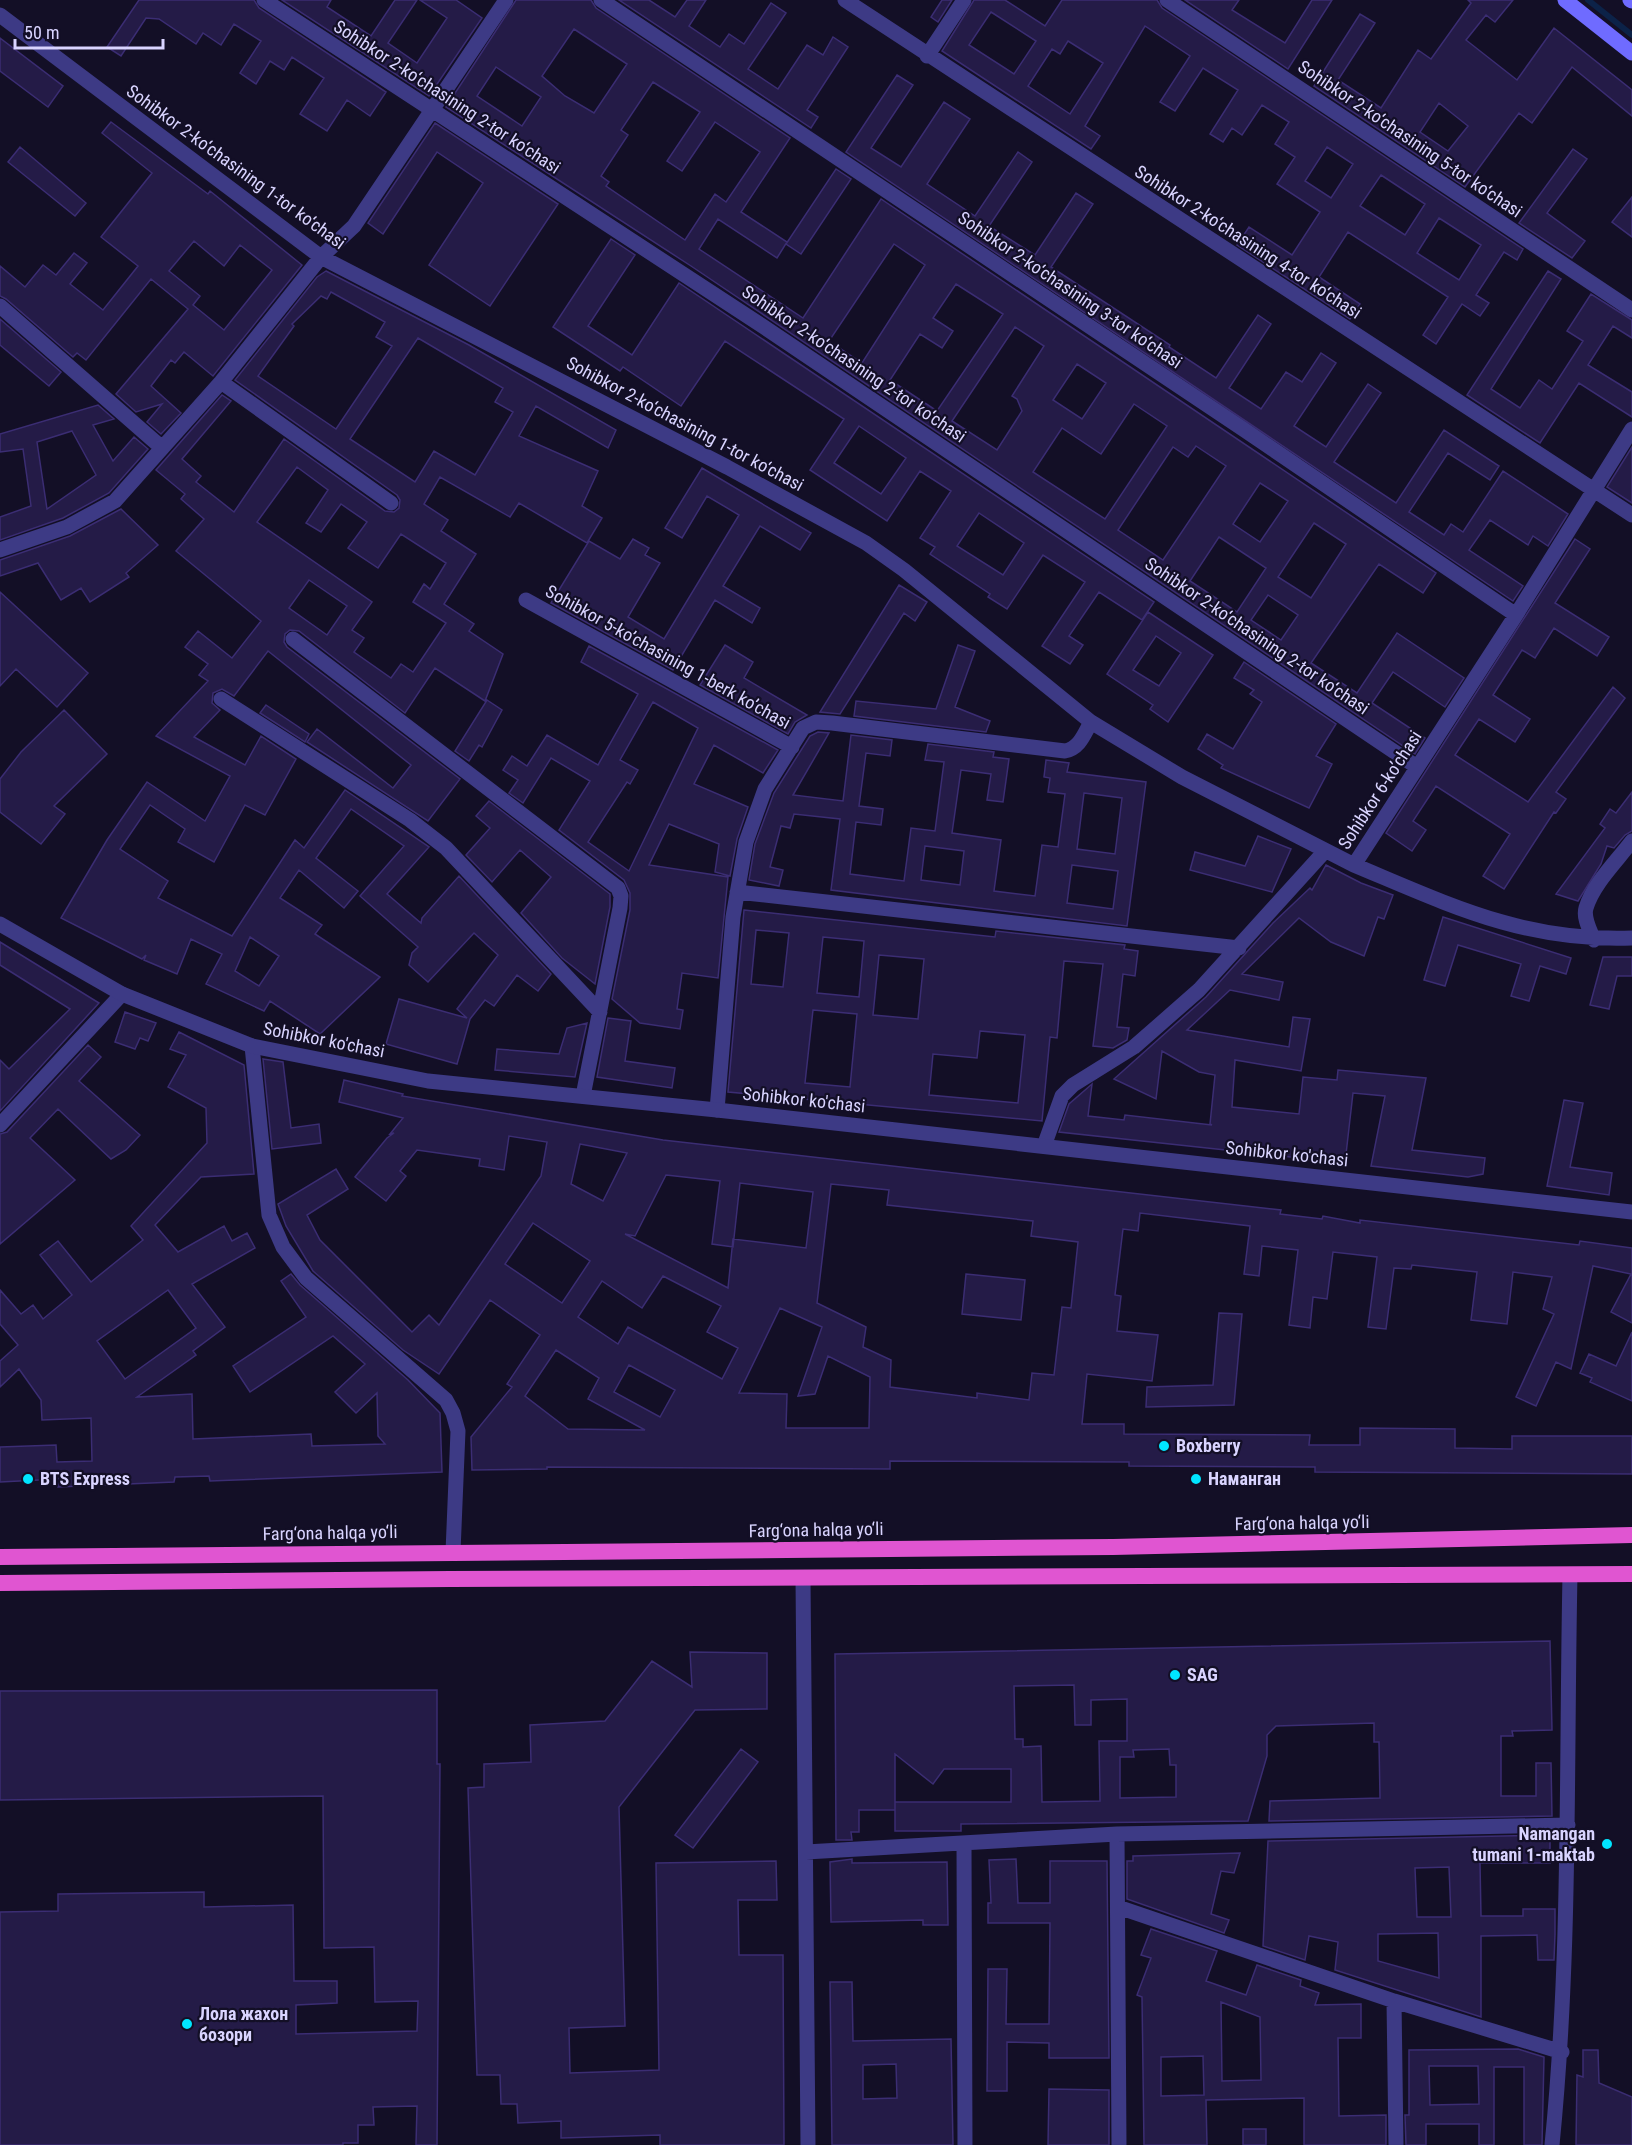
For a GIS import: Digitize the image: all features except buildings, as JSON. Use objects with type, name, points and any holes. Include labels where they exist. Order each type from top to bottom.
[{"type":"highway","name":"Farg‘ona halqa yo‘li","points":[[0,1557],[1113,1546],[1632,1535]]},
{"type":"highway","points":[[0,1583],[1632,1574]]},
{"type":"main road","points":[[1565,0],[1632,53]]},
{"type":"street","name":"Sohibkor 2-ko‘chasining 2-tor ko‘chasi","points":[[264,0],[764,327],[1417,767]]},
{"type":"street","points":[[0,550],[67,527],[115,501],[221,382],[321,257],[354,226],[506,0]]},
{"type":"street","name":"Sohibkor 2-ko‘chasining 3-tor ko‘chasi","points":[[601,0],[1243,429],[1516,615]]},
{"type":"street","name":"Sohibkor 2-ko‘chasining 4-tor ko‘chasi","points":[[845,0],[927,56],[1632,515]]},
{"type":"street","points":[[927,56],[964,0]]},
{"type":"street","name":"Sohibkor 2-ko‘chasining 5-tor ko‘chasi","points":[[1167,0],[1632,310]]},
{"type":"street","name":"Sohibkor 2-ko‘chasining 1-tor ko‘chasi","points":[[0,15],[321,257],[697,451],[866,543],[904,570],[1091,722],[1182,777],[1354,865]]},
{"type":"street","points":[[0,306],[161,447]]},
{"type":"street","points":[[221,382],[391,503]]},
{"type":"street","name":"Sohibkor 6-koʼchasi","points":[[1632,429],[1516,615],[1354,865],[1456,909],[1516,928],[1594,940],[1632,938]]},
{"type":"street","name":"Sohibkor 5-koʼchasining 1-berk koʼchasi","points":[[526,600],[792,747]]},
{"type":"street","points":[[293,639],[618,888],[620,908],[583,1096]]},
{"type":"street","points":[[221,699],[410,820],[446,848],[600,1012]]},
{"type":"street","points":[[717,1110],[733,918],[746,842],[761,800],[803,728],[816,722],[1065,751],[1073,750],[1080,743],[1091,722]]},
{"type":"street","points":[[1594,940],[1587,924],[1586,909],[1597,888],[1632,841]]},
{"type":"street","points":[[1044,1146],[1062,1096],[1073,1085],[1134,1047],[1199,990],[1325,851]]},
{"type":"street","points":[[737,892],[1239,948]]},
{"type":"street","name":"Sohibkor ko'chasi","points":[[0,924],[122,994],[252,1046],[428,1081],[717,1110],[1632,1212]]},
{"type":"street","points":[[0,1125],[122,994]]},
{"type":"street","points":[[252,1046],[268,1204],[283,1247],[306,1278],[446,1400],[453,1413],[458,1431],[453,1552]]},
{"type":"street","points":[[1552,2145],[1562,2052],[1568,1825],[1570,1575]]},
{"type":"street","points":[[803,1578],[808,2145]]},
{"type":"street","points":[[806,1852],[1117,1834],[1568,1825]]},
{"type":"street","points":[[1117,1834],[1119,2145]]},
{"type":"street","points":[[964,1843],[965,2145]]},
{"type":"street","points":[[1118,1907],[1394,2001],[1562,2052]]},
{"type":"street","points":[[1394,2001],[1396,2145]]},
{"type":"waterway","points":[[1588,0],[1632,35]]},
{"type":"place","name":"Boxberry","points":[[1164,1446]]},
{"type":"place","name":"BTS Express","points":[[28,1479]]},
{"type":"place","name":"Наманган","points":[[1196,1479]]},
{"type":"place","name":"SAG","points":[[1175,1675]]},
{"type":"place","name":"Namangan tumani 1-maktab","points":[[1607,1844]]},
{"type":"place","name":"Лола жахон бозори","points":[[187,2024]]}]
